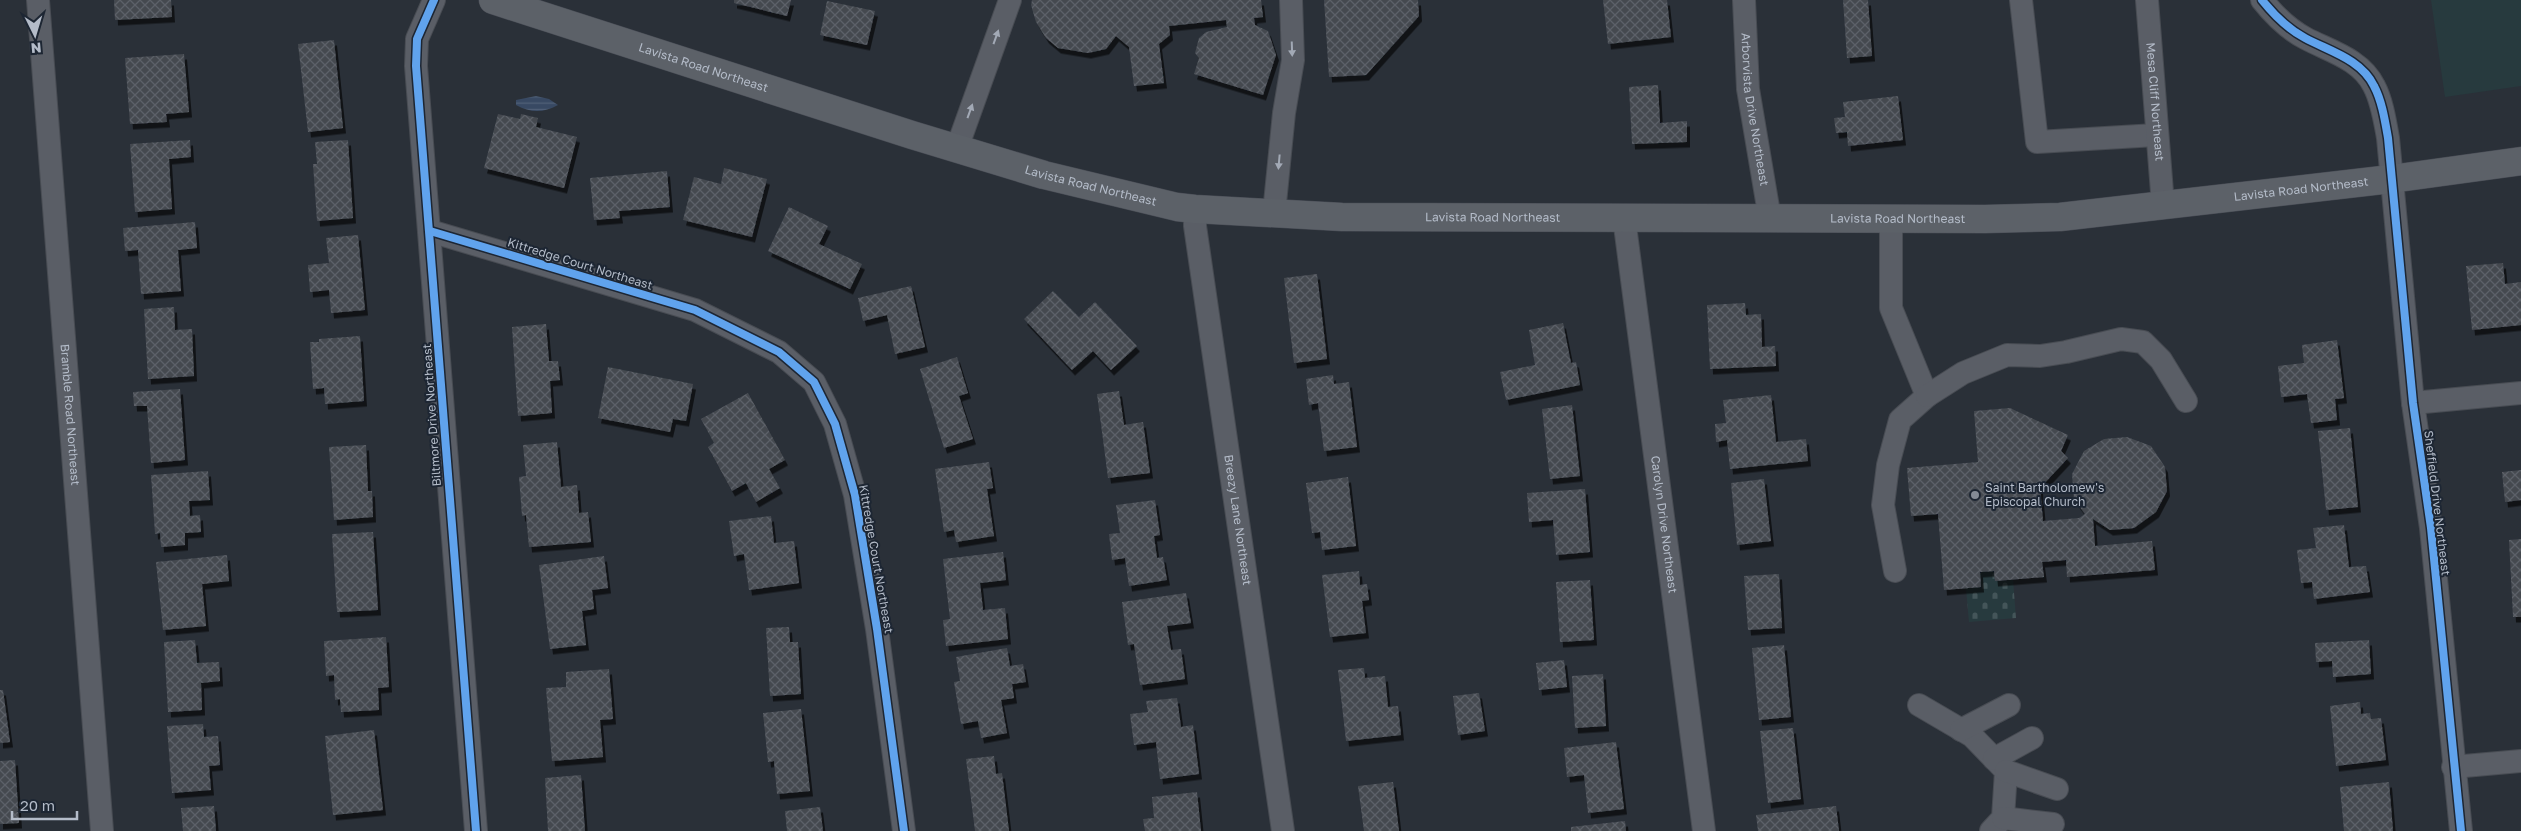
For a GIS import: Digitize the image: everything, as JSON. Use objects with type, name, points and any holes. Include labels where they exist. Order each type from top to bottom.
[{"type":"main road","name":"Lavista Road Northeast","points":[[493,0],[1044,175],[1195,209],[1342,217],[1770,219],[2060,217],[2391,179],[2521,161]]},
{"type":"street","name":"Bramble Road Northeast","points":[[38,0],[102,831]]},
{"type":"street","name":"Biltmore Drive Northeast","points":[[434,0],[420,26],[415,52],[476,831]]},
{"type":"street","points":[[957,148],[1010,0]]},
{"type":"street","points":[[1274,213],[1284,113],[1293,60],[1291,0]]},
{"type":"street","name":"Arborvista Drive Northeast","points":[[1744,0],[1748,89],[1770,219]]},
{"type":"street","points":[[2021,0],[2037,142],[2156,135]]},
{"type":"street","name":"Mesa Cliff Northeast","points":[[2147,0],[2156,135],[2163,205]]},
{"type":"street","name":"Sheffield Drive Northeast","points":[[2262,0],[2277,18],[2304,38],[2335,51],[2348,60],[2374,84],[2384,115],[2412,403],[2431,528],[2453,767],[2461,831]]},
{"type":"street","name":"Breezy Lane Northeast","points":[[1195,209],[1195,226],[1283,831]]},
{"type":"street","name":"Carolyn Drive Northeast","points":[[1624,218],[1704,831]]},
{"type":"street","points":[[1891,219],[1891,308],[1927,396]]},
{"type":"street","name":"Kittredge Court Northeast","points":[[430,231],[695,310],[779,352],[814,382],[835,424],[855,495],[877,629],[904,831]]},
{"type":"street","points":[[1895,571],[1883,505],[1888,465],[1900,420],[1927,396],[1963,373],[2006,355],[2040,356],[2121,339],[2143,342],[2161,360],[2186,401]]},
{"type":"street","points":[[2412,403],[2521,393]]},
{"type":"street","points":[[1919,705],[1972,736],[2000,765],[2057,789]]},
{"type":"street","points":[[1961,730],[2009,705]]},
{"type":"street","points":[[2032,738],[2000,765],[1997,825],[2053,824]]},
{"type":"street","points":[[2453,767],[2521,761]]},
{"type":"green space","points":[[2431,0],[2521,0],[2521,86],[2445,97]]},
{"type":"green space","points":[[1994,571],[1995,581],[2013,580],[2016,618],[1969,622],[1966,588],[1981,587],[1980,572]]},
{"type":"water","points":[[536,96],[549,99],[558,105],[547,110],[537,111],[527,110],[516,105],[516,100]]},
{"type":"building","points":[[114,0],[171,0],[172,17],[115,20]]},
{"type":"building","points":[[734,0],[791,0],[787,16],[734,3]]},
{"type":"building","points":[[1032,0],[1261,0],[1263,17],[1254,18],[1255,25],[1268,31],[1276,55],[1263,95],[1194,74],[1199,58],[1195,53],[1199,38],[1206,32],[1227,27],[1226,20],[1169,26],[1170,35],[1159,44],[1164,83],[1134,86],[1129,47],[1116,36],[1106,49],[1088,53],[1058,48],[1046,38],[1036,22],[1031,5]]},
{"type":"building","points":[[1324,0],[1418,0],[1419,16],[1366,75],[1329,77]]},
{"type":"building","points":[[1603,0],[1667,0],[1671,37],[1608,44]]},
{"type":"building","points":[[1843,0],[1868,0],[1872,56],[1847,58]]},
{"type":"building","points":[[827,1],[875,11],[867,45],[820,35]]},
{"type":"building","points":[[334,40],[343,128],[308,132],[298,44]]},
{"type":"building","points":[[184,54],[189,112],[166,114],[167,122],[130,124],[125,58]]},
{"type":"building","points":[[1658,85],[1660,123],[1687,121],[1687,142],[1632,144],[1629,87]]},
{"type":"building","points":[[1898,96],[1903,140],[1848,146],[1847,132],[1836,133],[1834,118],[1845,117],[1843,102]]},
{"type":"building","points":[[498,114],[520,119],[521,114],[538,118],[536,127],[577,137],[564,188],[484,168]]},
{"type":"building","points":[[190,140],[191,157],[169,159],[172,209],[135,212],[130,144]]},
{"type":"building","points":[[348,140],[353,218],[317,221],[313,164],[317,164],[315,142]]},
{"type":"building","points":[[724,168],[767,179],[752,237],[683,220],[694,177],[721,184]]},
{"type":"building","points":[[667,171],[670,207],[619,211],[620,218],[594,220],[590,178]]},
{"type":"building","points":[[789,207],[828,226],[819,244],[862,264],[850,289],[768,251]]},
{"type":"building","points":[[195,222],[197,248],[178,250],[181,291],[141,294],[138,250],[125,251],[123,228]]},
{"type":"building","points":[[358,235],[365,310],[331,313],[329,290],[310,292],[308,265],[329,263],[326,238]]},
{"type":"building","points":[[2503,263],[2505,284],[2521,282],[2521,325],[2472,330],[2466,266]]},
{"type":"building","points":[[1317,274],[1327,359],[1294,363],[1284,278]]},
{"type":"building","points":[[911,286],[925,347],[895,354],[887,315],[863,321],[858,298]]},
{"type":"building","points":[[1053,291],[1079,317],[1095,302],[1137,346],[1111,370],[1093,351],[1072,370],[1024,319]]},
{"type":"building","points":[[1745,303],[1746,315],[1761,314],[1762,347],[1775,346],[1776,366],[1710,369],[1707,305]]},
{"type":"building","points":[[174,307],[175,330],[192,329],[194,376],[148,379],[144,309]]},
{"type":"building","points":[[1563,323],[1571,363],[1576,362],[1580,385],[1506,400],[1500,372],[1535,365],[1529,330]]},
{"type":"building","points":[[546,324],[549,361],[558,361],[560,380],[550,381],[552,413],[518,416],[512,327]]},
{"type":"building","points":[[360,336],[364,401],[325,404],[324,388],[313,389],[310,342],[319,342],[319,339]]},
{"type":"building","points":[[2337,340],[2344,398],[2335,399],[2337,420],[2311,423],[2307,394],[2281,397],[2278,366],[2304,363],[2302,345]]},
{"type":"building","points":[[957,357],[968,393],[959,396],[973,439],[944,448],[920,369]]},
{"type":"building","points":[[608,367],[693,384],[686,421],[673,419],[670,432],[598,418]]},
{"type":"building","points":[[1333,375],[1334,384],[1349,382],[1357,447],[1324,451],[1318,403],[1309,405],[1306,379]]},
{"type":"building","points":[[180,389],[185,460],[151,463],[147,406],[134,406],[133,392]]},
{"type":"building","points":[[1119,391],[1124,425],[1143,422],[1150,473],[1108,478],[1097,394]]},
{"type":"building","points":[[748,393],[785,460],[769,469],[780,488],[756,502],[746,483],[732,491],[708,447],[714,443],[701,419]]},
{"type":"building","points":[[1771,395],[1776,442],[1806,439],[1808,461],[1730,469],[1727,440],[1716,442],[1715,424],[1726,423],[1723,400]]},
{"type":"building","points":[[1572,405],[1580,476],[1550,479],[1542,409]]},
{"type":"building","name":"Saint Bartholomew's Episcopal Church","points":[[2010,408],[2068,435],[2061,451],[2068,458],[2040,488],[2043,521],[2079,518],[2085,514],[2074,499],[2072,474],[2084,451],[2104,439],[2127,437],[2151,446],[2165,467],[2167,491],[2156,512],[2134,528],[2110,530],[2093,519],[2095,546],[2152,541],[2155,570],[2067,577],[2066,560],[2042,562],[2044,577],[1995,581],[1994,571],[1980,572],[1981,587],[1944,590],[1938,514],[1911,516],[1907,468],[1978,462],[1974,411]]},
{"type":"building","points":[[2350,428],[2358,507],[2326,510],[2318,431]]},
{"type":"building","points":[[557,442],[561,487],[577,485],[579,513],[588,512],[591,542],[529,547],[526,515],[522,516],[519,477],[526,476],[523,445]]},
{"type":"building","points":[[366,445],[368,491],[372,491],[373,517],[334,520],[329,447]]},
{"type":"building","points":[[989,462],[993,488],[987,489],[994,536],[956,542],[954,530],[944,532],[935,469]]},
{"type":"building","points":[[2521,470],[2521,500],[2505,502],[2502,472]]},
{"type":"building","points":[[208,471],[210,500],[189,501],[190,516],[200,515],[201,532],[185,533],[185,545],[161,547],[160,533],[155,534],[151,475]]},
{"type":"building","points":[[1348,477],[1356,546],[1322,550],[1320,532],[1312,533],[1306,483]]},
{"type":"building","points":[[1764,479],[1771,541],[1737,545],[1731,483]]},
{"type":"building","points":[[1585,489],[1590,552],[1556,555],[1553,520],[1529,522],[1527,493]]},
{"type":"building","points":[[1155,500],[1160,535],[1154,536],[1157,558],[1163,557],[1167,580],[1129,586],[1125,558],[1112,560],[1109,534],[1120,533],[1116,505]]},
{"type":"building","points":[[771,516],[774,543],[794,541],[799,583],[749,590],[744,554],[734,556],[729,521]]},
{"type":"building","points":[[2344,525],[2349,567],[2366,566],[2370,592],[2314,599],[2312,582],[2301,583],[2297,550],[2316,548],[2313,528]]},
{"type":"building","points":[[373,532],[378,610],[337,612],[332,534]]},
{"type":"building","points":[[2521,539],[2521,617],[2513,617],[2509,540]]},
{"type":"building","points":[[1003,552],[1006,580],[980,583],[983,610],[1005,608],[1008,639],[946,646],[943,620],[950,619],[943,559]]},
{"type":"building","points":[[227,555],[229,581],[202,584],[206,626],[163,630],[156,562]]},
{"type":"building","points":[[604,556],[608,588],[592,590],[594,609],[582,611],[586,645],[550,649],[539,565]]},
{"type":"building","points":[[1359,571],[1360,585],[1367,584],[1369,600],[1362,601],[1366,633],[1330,637],[1322,575]]},
{"type":"building","points":[[1779,574],[1782,628],[1748,630],[1744,576]]},
{"type":"building","points":[[1590,580],[1594,640],[1560,642],[1556,582]]},
{"type":"building","points":[[1186,593],[1191,623],[1167,626],[1171,650],[1181,649],[1185,679],[1140,685],[1134,644],[1128,645],[1122,602]]},
{"type":"building","points":[[789,627],[790,642],[798,642],[801,694],[770,696],[766,628]]},
{"type":"building","points":[[386,637],[389,687],[378,688],[379,710],[341,712],[340,699],[335,700],[334,675],[326,676],[324,641]]},
{"type":"building","points":[[195,640],[197,663],[219,662],[220,681],[201,683],[202,710],[168,712],[164,642]]},
{"type":"building","points":[[2369,640],[2371,674],[2333,677],[2332,661],[2316,662],[2315,643]]},
{"type":"building","points":[[1784,645],[1791,717],[1759,720],[1752,648]]},
{"type":"building","points":[[1007,648],[1010,666],[1023,664],[1026,682],[1012,684],[1014,698],[1001,700],[1007,733],[981,738],[978,721],[961,724],[954,682],[960,681],[956,657]]},
{"type":"building","points":[[1564,660],[1567,687],[1539,690],[1536,663]]},
{"type":"building","points":[[1364,668],[1365,678],[1385,676],[1388,707],[1398,706],[1401,735],[1346,741],[1338,670]]},
{"type":"building","points":[[609,669],[613,719],[600,720],[603,757],[552,761],[546,688],[566,687],[566,672]]},
{"type":"building","points":[[1603,674],[1606,726],[1575,728],[1572,676]]},
{"type":"building","points":[[0,690],[3,690],[10,742],[0,743]]},
{"type":"building","points":[[1479,693],[1485,731],[1458,735],[1453,696]]},
{"type":"building","points":[[1177,698],[1181,727],[1193,725],[1199,774],[1160,779],[1156,742],[1134,745],[1130,714],[1148,712],[1146,701]]},
{"type":"building","points":[[2360,702],[2361,714],[2370,713],[2371,719],[2381,718],[2386,760],[2336,766],[2330,706]]},
{"type":"building","points":[[801,709],[810,791],[777,794],[774,761],[768,762],[763,713]]},
{"type":"building","points":[[203,724],[204,737],[218,736],[220,765],[209,766],[211,790],[172,793],[167,726]]},
{"type":"building","points":[[1793,728],[1801,799],[1768,803],[1760,731]]},
{"type":"building","points":[[374,730],[383,810],[333,815],[325,736]]},
{"type":"building","points":[[1616,742],[1624,809],[1588,813],[1584,775],[1567,777],[1564,748]]},
{"type":"building","points":[[994,756],[996,774],[1002,773],[1009,831],[975,831],[966,759]]},
{"type":"building","points":[[15,760],[19,823],[0,824],[0,761]]},
{"type":"building","points":[[581,775],[585,831],[548,831],[545,778]]},
{"type":"building","points":[[1393,782],[1399,831],[1364,831],[1358,786]]},
{"type":"building","points":[[2389,782],[2393,831],[2344,831],[2340,787]]},
{"type":"building","points":[[1197,792],[1201,831],[1145,831],[1143,819],[1154,818],[1152,797]]},
{"type":"building","points":[[214,806],[216,831],[183,831],[181,808]]},
{"type":"building","points":[[1836,806],[1839,831],[1758,831],[1756,815]]},
{"type":"building","points":[[820,807],[823,831],[787,831],[785,811]]},
{"type":"building","points":[[1625,821],[1626,831],[1571,831],[1571,827]]},
{"type":"cycle path","points":[[434,0],[417,39],[416,66],[476,831]]},
{"type":"cycle path","points":[[2262,0],[2287,26],[2305,38],[2353,62],[2361,69],[2374,86],[2383,111],[2388,138],[2413,403],[2431,528],[2461,831]]},
{"type":"cycle path","points":[[430,231],[695,310],[779,352],[814,382],[835,424],[855,495],[877,629],[904,831]]},
{"type":"place","name":"Saint Bartholomew's Episcopal Church","points":[[1975,495]]}]
